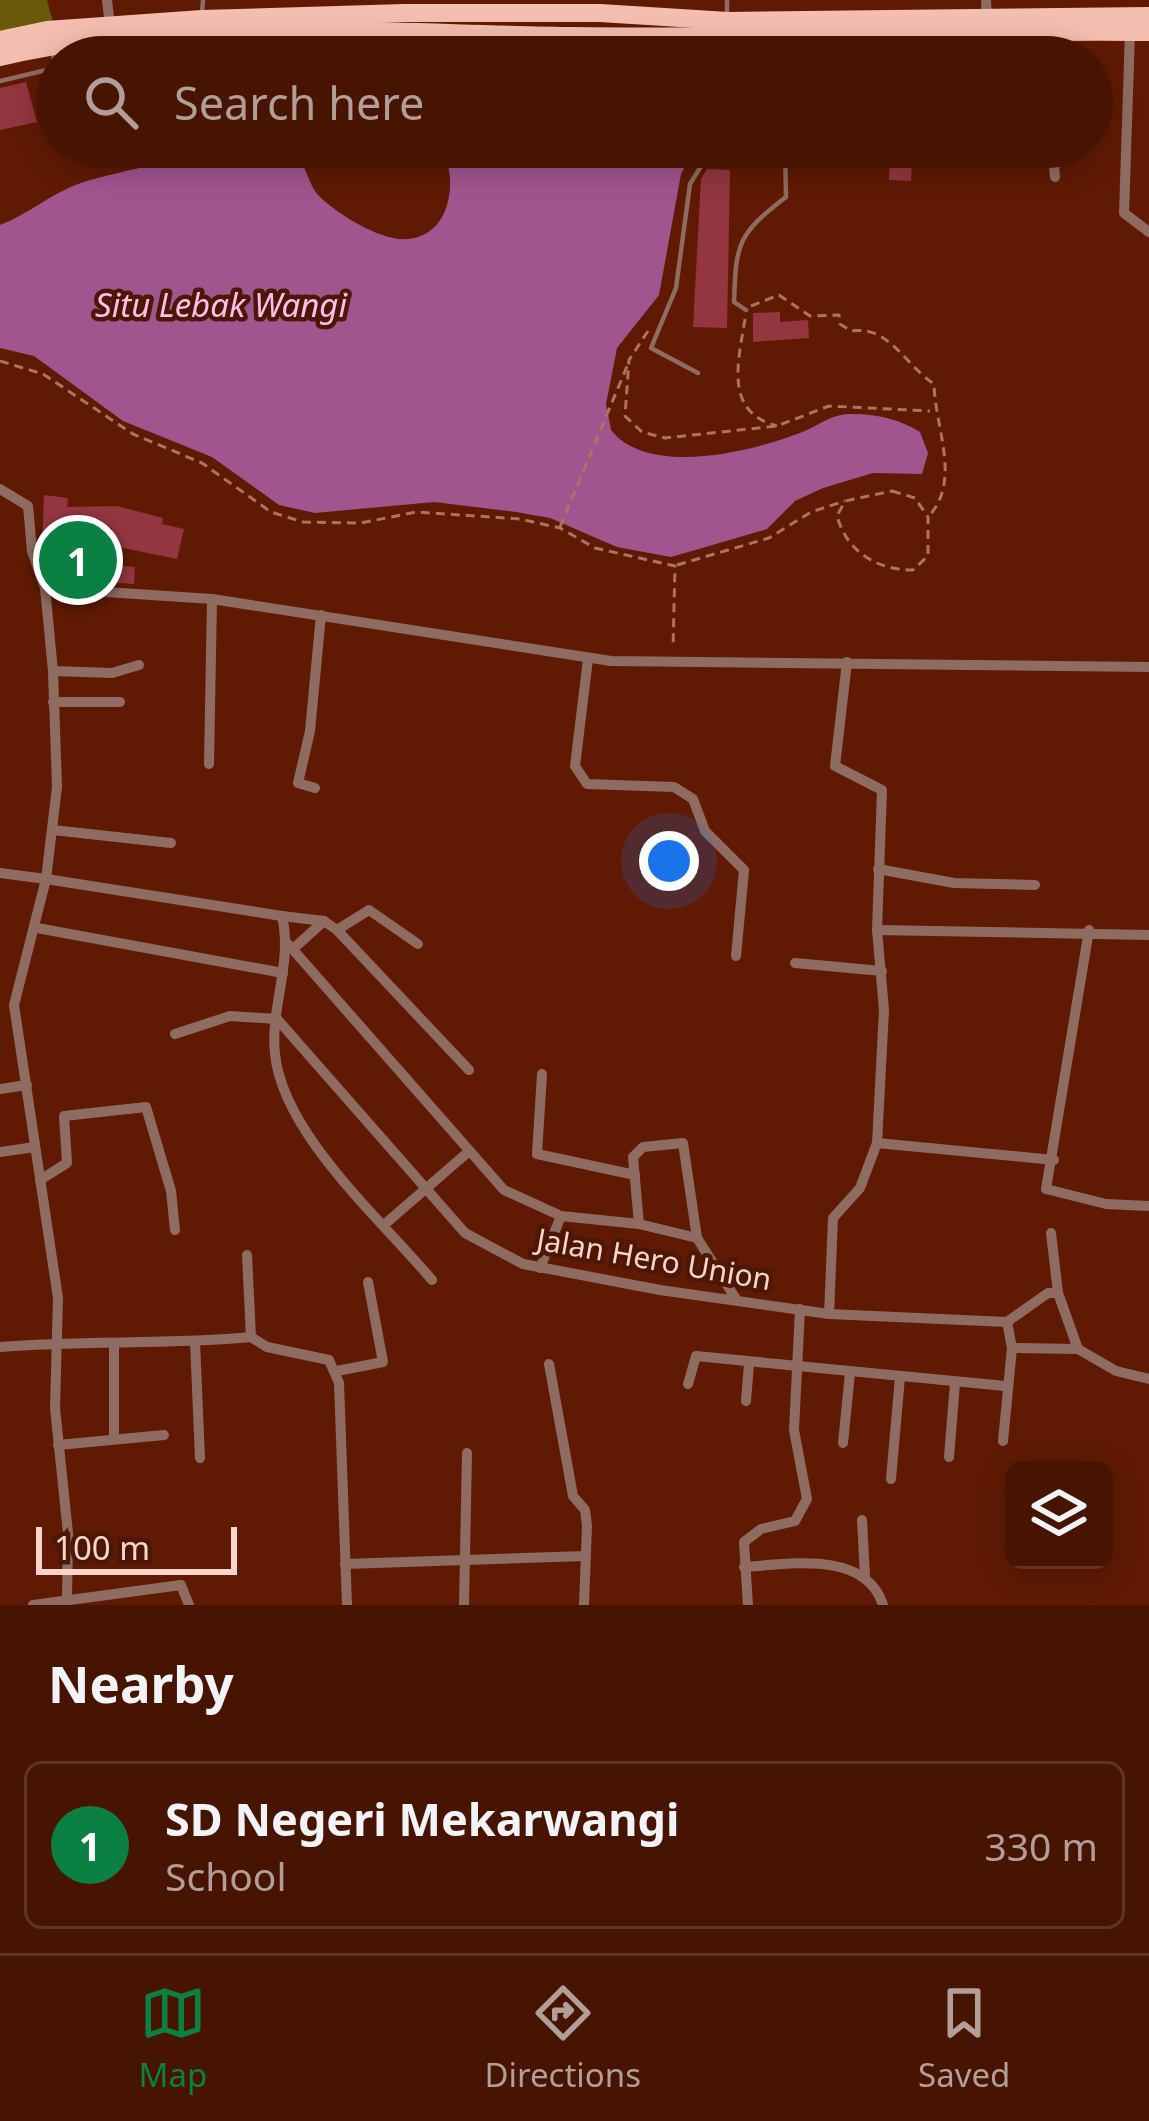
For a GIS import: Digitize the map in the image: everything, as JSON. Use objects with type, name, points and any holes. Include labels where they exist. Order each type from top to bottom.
[{"type":"highway","points":[[98,36],[429,25],[625,7],[681,9],[728,21],[878,35],[988,18],[1042,30],[1139,32]]},
{"type":"highway","points":[[55,36],[202,9],[599,36]]},
{"type":"highway","points":[[816,36],[831,30],[988,18],[1149,16]]},
{"type":"highway","points":[[0,40],[36,38]]},
{"type":"highway","points":[[0,57],[36,42]]},
{"type":"street","points":[[107,0],[110,26]]},
{"type":"street","points":[[1042,30],[1042,36]]},
{"type":"street","points":[[1139,32],[1124,213],[1149,232]]},
{"type":"street","points":[[1053,168],[1054,177]]},
{"type":"street","points":[[0,489],[28,506],[32,551],[45,588],[53,671],[58,787],[37,928],[18,974],[15,1021],[53,1254],[59,1342],[58,1445],[68,1533],[67,1600]]},
{"type":"street","points":[[45,588],[212,599],[588,659],[1149,667]]},
{"type":"street","points":[[209,764],[212,599]]},
{"type":"street","points":[[315,788],[298,783],[295,775],[310,731],[321,615]]},
{"type":"street","points":[[588,659],[579,776],[587,784],[674,787],[693,799],[705,831],[744,870],[736,956]]},
{"type":"street","points":[[830,1314],[833,1218],[860,1188],[878,1143],[883,971],[878,930],[882,790],[835,766],[847,662]]},
{"type":"street","points":[[53,671],[112,673],[139,664]]},
{"type":"street","points":[[53,702],[120,702]]},
{"type":"street","points":[[53,830],[171,843]]},
{"type":"street","points":[[878,869],[954,884],[1036,885]]},
{"type":"street","points":[[0,873],[325,921],[469,1070]]},
{"type":"street","points":[[337,930],[368,910],[418,944]]},
{"type":"street","points":[[282,916],[290,946],[503,1190],[561,1216],[639,1224],[697,1238]]},
{"type":"street","points":[[325,921],[290,946],[284,974],[274,1053],[289,1108],[432,1280]]},
{"type":"street","points":[[37,928],[284,974]]},
{"type":"street","points":[[878,930],[1089,930],[1149,935]]},
{"type":"street","points":[[1089,930],[1054,1160],[1046,1183],[1051,1192],[1149,1206]]},
{"type":"street","points":[[795,963],[883,971]]},
{"type":"street","points":[[175,1034],[230,1016],[277,1019]]},
{"type":"street","name":"Jalan Hero Union","points":[[277,1019],[424,1190],[479,1244],[540,1268],[830,1314],[1007,1322]]},
{"type":"street","points":[[0,1024],[15,1021]]},
{"type":"street","points":[[542,1074],[537,1154],[634,1175]]},
{"type":"street","points":[[0,1089],[27,1084]]},
{"type":"street","points":[[40,1180],[67,1163],[64,1116],[146,1107],[171,1191],[175,1230]]},
{"type":"street","points":[[878,1143],[1054,1160]]},
{"type":"street","points":[[639,1224],[633,1157],[644,1147],[687,1145],[697,1238],[736,1299]]},
{"type":"street","points":[[0,1152],[35,1147]]},
{"type":"street","points":[[385,1224],[467,1153]]},
{"type":"street","points":[[540,1268],[561,1216]]},
{"type":"street","points":[[1051,1233],[1058,1293],[1078,1349]]},
{"type":"street","points":[[247,1256],[251,1337]]},
{"type":"street","points":[[337,1371],[383,1362],[368,1282]]},
{"type":"street","points":[[1003,1441],[1012,1348],[1007,1322],[1041,1298],[1058,1293]]},
{"type":"street","points":[[748,1605],[744,1542],[750,1534],[804,1514],[804,1462],[794,1430],[800,1309]]},
{"type":"street","points":[[0,1347],[59,1342],[114,1347],[251,1337],[274,1349],[322,1356],[337,1371],[347,1605]]},
{"type":"street","points":[[195,1342],[200,1458]]},
{"type":"street","points":[[114,1347],[114,1439]]},
{"type":"street","points":[[1012,1348],[1078,1349],[1116,1372],[1149,1378]]},
{"type":"street","points":[[688,1384],[696,1356],[1005,1387]]},
{"type":"street","points":[[549,1364],[573,1496],[586,1513],[584,1605]]},
{"type":"street","points":[[746,1401],[749,1364]]},
{"type":"street","points":[[843,1443],[850,1373]]},
{"type":"street","points":[[891,1479],[900,1377]]},
{"type":"street","points":[[949,1457],[955,1383]]},
{"type":"street","points":[[58,1445],[164,1435]]},
{"type":"street","points":[[464,1605],[467,1453]]},
{"type":"street","points":[[862,1520],[865,1576],[883,1605]]},
{"type":"street","points":[[345,1564],[585,1556]]},
{"type":"street","points":[[744,1567],[814,1562],[865,1576]]},
{"type":"street","points":[[33,1605],[182,1585],[189,1605]]},
{"type":"lane","points":[[727,0],[728,21]]},
{"type":"lane","points":[[426,36],[429,25]]},
{"type":"lane","points":[[0,81],[36,72]]},
{"type":"lane","points":[[698,373],[651,348],[676,288],[690,184],[700,168]]},
{"type":"lane","points":[[746,310],[734,302],[737,249],[749,226],[786,197],[785,168]]},
{"type":"path","points":[[777,426],[754,420],[743,408],[738,365],[746,310],[779,295],[810,316],[838,315],[851,331],[885,334],[909,366],[934,384],[946,484],[942,502],[928,517]]},
{"type":"path","points":[[560,528],[629,360],[663,317]]},
{"type":"path","points":[[629,360],[625,416],[642,432],[665,439],[777,426],[829,406],[934,412]]},
{"type":"path","points":[[0,361],[43,374],[133,434],[202,463],[271,512],[303,522],[362,523],[416,512],[520,519],[560,528],[595,548],[675,566],[769,538],[811,512],[845,501],[892,491],[915,498],[928,517],[928,556],[913,570],[886,570],[842,535],[837,516],[845,501]]},
{"type":"path","points":[[672,661],[675,566]]},
{"type":"shaded area","points":[[0,0],[47,0],[53,22],[0,33]]},
{"type":"water","name":"Situ Lebak Wangi","points":[[140,168],[304,168],[319,196],[348,218],[386,236],[408,239],[421,236],[439,221],[449,199],[448,168],[684,168],[659,295],[617,348],[606,404],[611,430],[628,444],[673,457],[727,453],[777,441],[828,419],[858,414],[920,432],[928,453],[922,474],[873,473],[823,488],[795,501],[767,529],[671,557],[617,547],[550,518],[516,512],[434,502],[315,513],[279,505],[212,457],[123,421],[34,356],[0,348],[0,225],[63,190]]},
{"type":"building","points":[[26,82],[36,122],[0,130],[0,88]]},
{"type":"building","points":[[889,168],[912,168],[911,181],[889,180]]},
{"type":"building","points":[[707,169],[730,170],[727,328],[693,327],[701,179]]},
{"type":"building","points":[[780,312],[780,322],[808,320],[809,338],[753,342],[753,313]]},
{"type":"building","points":[[44,495],[68,498],[67,507],[117,506],[163,518],[162,524],[184,529],[177,559],[109,545],[112,528],[86,524],[83,563],[135,567],[134,584],[58,579],[60,555],[42,549]]},
{"type":"place","name":"SD Negeri Mekarwangi","points":[[78,560]]}]
